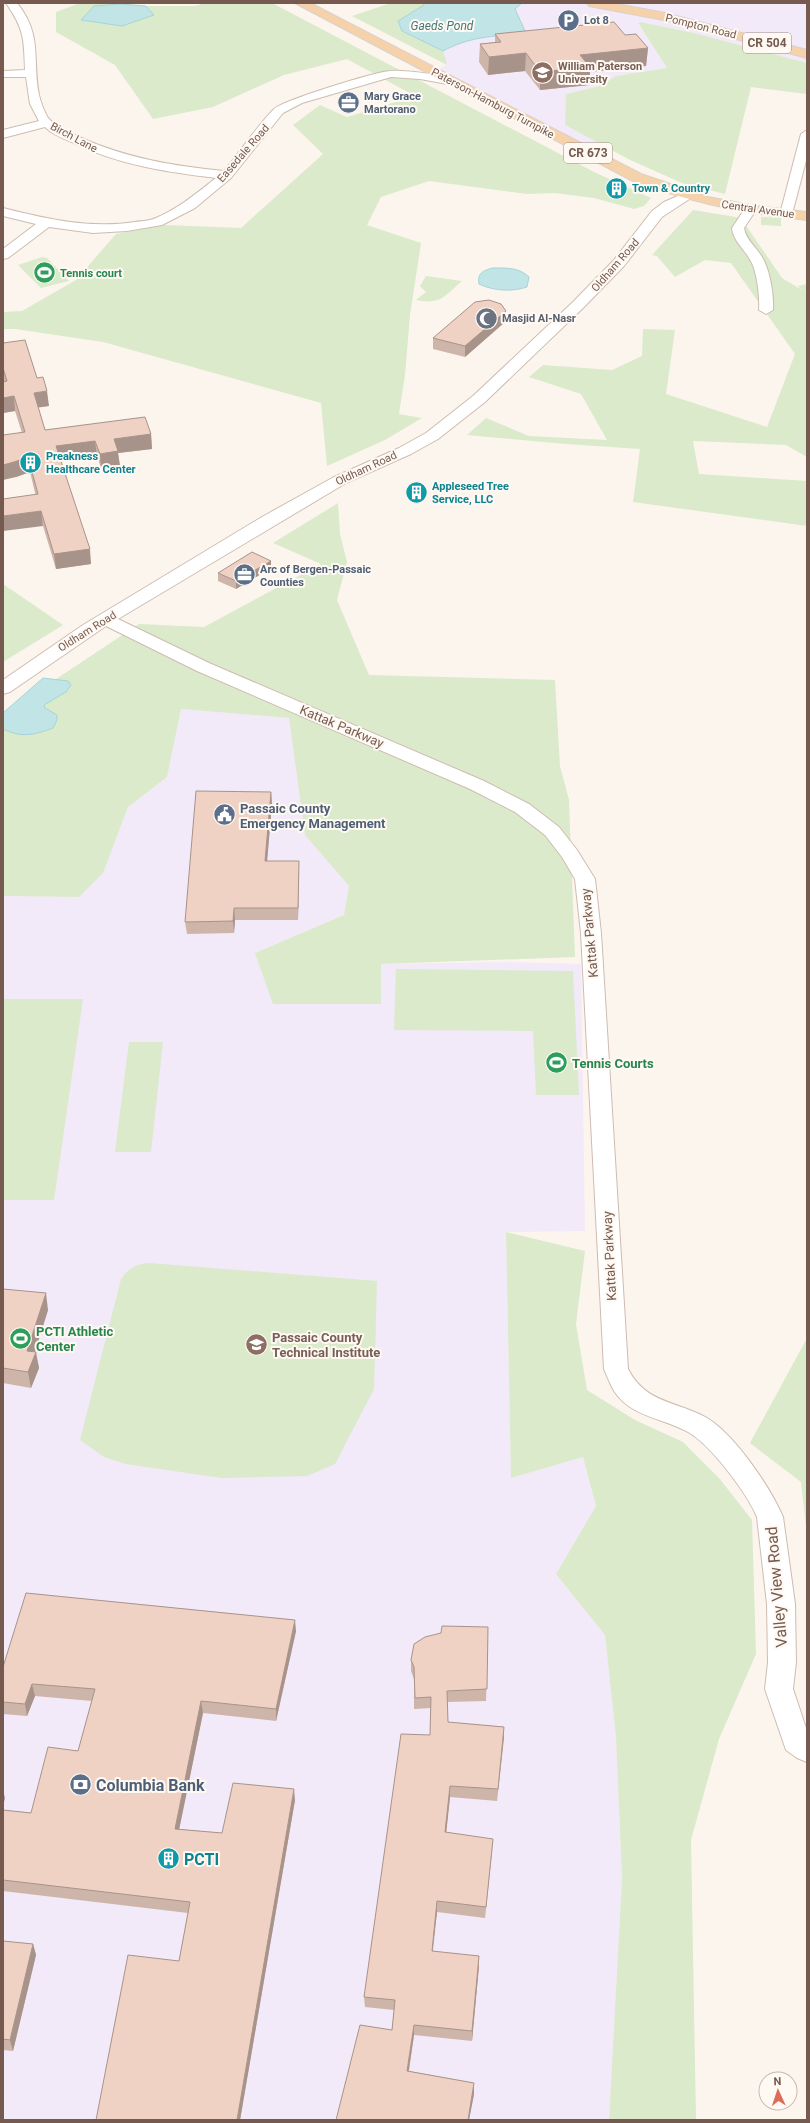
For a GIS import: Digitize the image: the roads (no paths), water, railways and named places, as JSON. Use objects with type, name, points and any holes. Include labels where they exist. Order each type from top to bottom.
[{"type":"main road","name":"Paterson-Hamburg Turnpike","points":[[301,3],[618,170],[651,184],[687,196]]},
{"type":"main road","name":"Pompton Road","points":[[593,3],[672,19],[807,54]]},
{"type":"main road","name":"Central Avenue","points":[[687,196],[750,210],[807,216]]},
{"type":"street","name":"Birch Lane","points":[[11,3],[22,15],[27,27],[32,51],[33,91],[37,106],[46,123],[85,145],[118,158],[162,168],[227,175]]},
{"type":"street","points":[[390,74],[395,63],[394,51]]},
{"type":"street","points":[[3,74],[32,73]]},
{"type":"street","name":"Easedale Road","points":[[3,212],[46,223],[92,229],[126,227],[158,222],[191,205],[227,175],[279,111],[298,101],[390,74],[420,76],[453,82]]},
{"type":"street","points":[[3,134],[46,123]]},
{"type":"street","points":[[786,214],[807,134]]},
{"type":"street","name":"Oldham Road","points":[[3,688],[37,663],[105,619],[268,520],[340,480],[404,451],[432,436],[478,399],[578,305],[619,263],[657,214],[669,205],[687,196]]},
{"type":"street","points":[[750,210],[738,228],[739,235],[757,259],[767,297],[766,310]]},
{"type":"street","points":[[3,255],[46,223]]},
{"type":"street","name":"Kattak Parkway","points":[[105,619],[203,667],[477,784],[522,808],[552,831],[570,854],[585,879],[591,933],[616,1369],[620,1382],[631,1395],[652,1409],[693,1423]]},
{"type":"street","name":"Valley View Road","points":[[693,1423],[710,1434],[749,1480],[760,1494],[770,1518],[781,1604],[782,1662],[779,1689],[796,1741],[807,1749]]},
{"type":"water","name":"Gaeds Pond","points":[[423,3],[522,3],[515,9],[525,31],[521,34],[471,40],[443,51],[402,31],[398,21],[424,5]]},
{"type":"water","points":[[120,4],[146,6],[154,15],[122,26],[81,20],[94,6]]},
{"type":"water","points":[[492,268],[521,271],[529,277],[527,287],[516,290],[503,290],[490,288],[479,284],[479,277],[481,273]]},
{"type":"water","points":[[43,678],[68,681],[71,685],[66,692],[44,705],[45,708],[57,715],[57,720],[53,728],[34,734],[16,734],[3,729],[3,713]]},
{"type":"place","name":"Lot 8","points":[[569,20]]},
{"type":"place","name":"William Paterson University","points":[[542,72]]},
{"type":"place","name":"Mary Grace Martorano","points":[[349,102]]},
{"type":"place","name":"Town & Country","points":[[617,188]]},
{"type":"place","name":"Tennis court","points":[[44,273]]},
{"type":"place","name":"Masjid Al-Nasr","points":[[486,318]]},
{"type":"place","name":"Preakness Healthcare Center","points":[[31,462]]},
{"type":"place","name":"Appleseed Tree Service, LLC","points":[[416,492]]},
{"type":"place","name":"Arc of Bergen-Passaic Counties","points":[[244,575]]},
{"type":"place","name":"Passaic County Emergency Management","points":[[225,815]]},
{"type":"place","name":"Tennis Courts","points":[[556,1063]]},
{"type":"place","name":"PCTI Athletic Center","points":[[21,1338]]},
{"type":"place","name":"Passaic County Technical Institute","points":[[256,1344]]},
{"type":"place","name":"Columbia Bank","points":[[80,1785]]},
{"type":"place","name":"PCTI","points":[[169,1859]]}]
